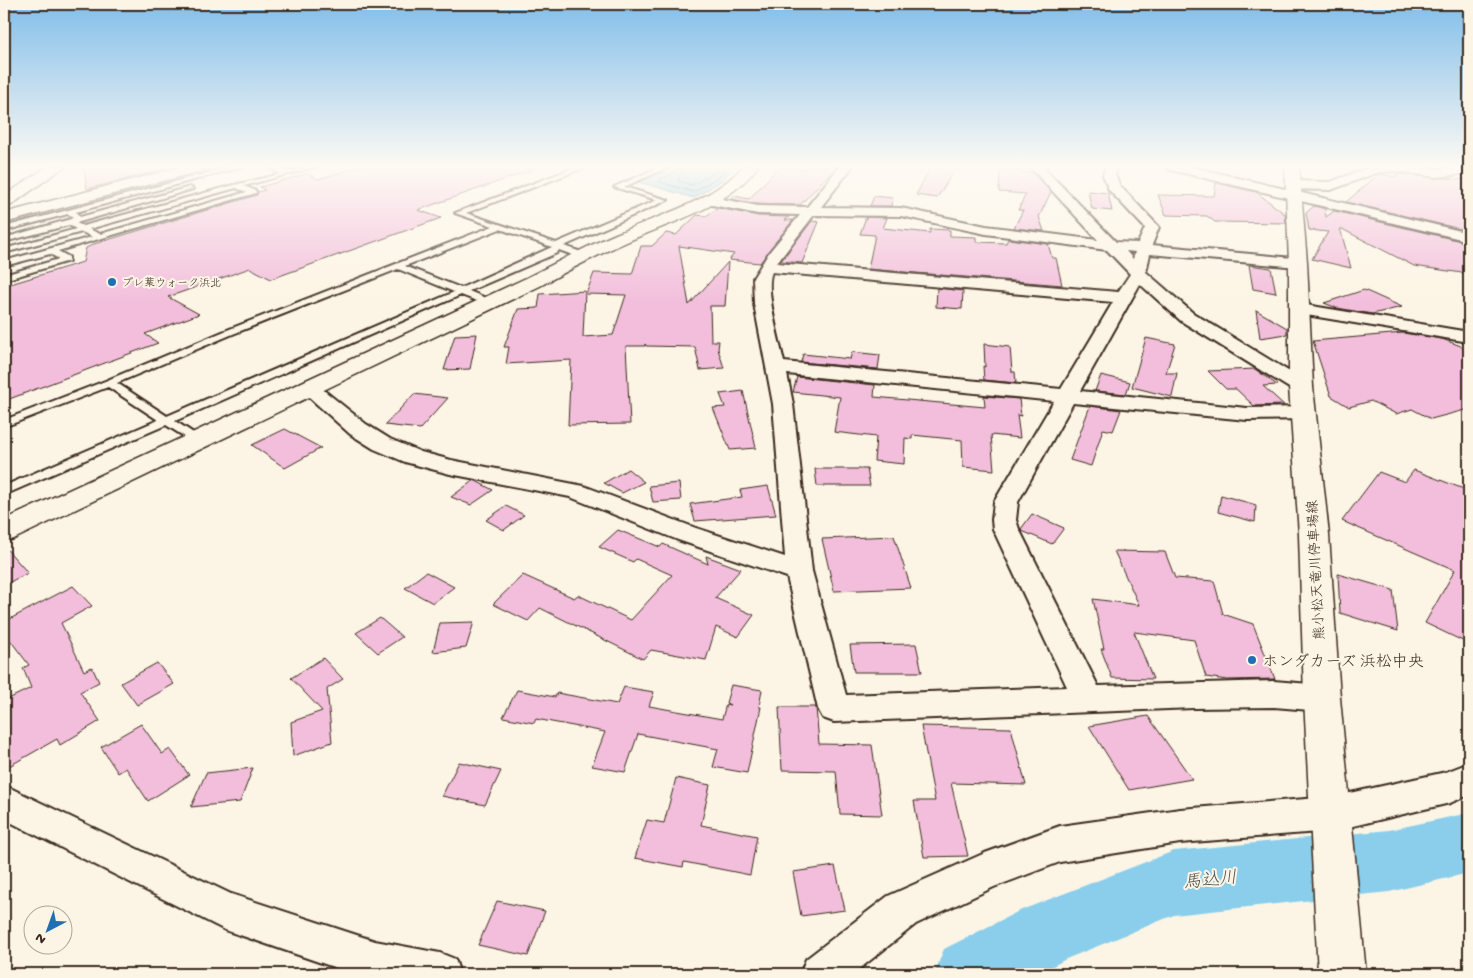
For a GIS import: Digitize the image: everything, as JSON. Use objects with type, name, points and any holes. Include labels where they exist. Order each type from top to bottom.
[{"type":"street","points":[[4,218],[28,212]]},
{"type":"street","points":[[4,532],[584,256],[681,212]]},
{"type":"street","points":[[809,212],[775,254],[761,278],[763,304],[783,404],[799,571],[834,709],[1264,694],[1322,698]]},
{"type":"street","points":[[885,212],[901,212],[986,230],[1070,242],[1298,262]]},
{"type":"street","points":[[1079,212],[1138,273],[1187,317],[1303,400]]},
{"type":"street","points":[[1089,700],[1006,529],[1004,520],[1006,502],[1138,273],[1144,248],[1152,227],[1137,212]]},
{"type":"street","name":"熊小松天竜川停車場線","points":[[1295,212],[1303,400],[1314,535],[1322,698],[1342,974]]},
{"type":"street","points":[[1385,212],[1469,238]]},
{"type":"street","points":[[767,267],[1124,298]]},
{"type":"street","points":[[1300,309],[1469,337]]},
{"type":"street","points":[[775,367],[1067,398],[1247,414],[1303,400]]},
{"type":"street","points":[[309,388],[358,429],[382,444],[413,457],[450,467],[576,491],[687,534],[799,571]]},
{"type":"street","points":[[821,974],[902,910],[985,872],[1060,844],[1180,826],[1332,822],[1450,787],[1469,778]]},
{"type":"street","points":[[4,801],[225,911],[374,961],[440,974]]},
{"type":"lane","points":[[4,229],[69,212],[77,216],[72,224],[99,237]]},
{"type":"lane","points":[[4,240],[106,212]]},
{"type":"lane","points":[[4,251],[145,212]]},
{"type":"lane","points":[[4,264],[186,212]]},
{"type":"lane","points":[[464,212],[460,213],[584,256]]},
{"type":"lane","points":[[4,491],[554,251],[557,246],[637,212]]},
{"type":"lane","points":[[4,424],[109,383],[230,332],[500,226]]},
{"type":"lane","points":[[4,278],[66,259],[51,250]]},
{"type":"lane","points":[[397,266],[490,302]]},
{"type":"lane","points":[[109,383],[197,440]]},
{"type":"building","name":"プレ葉ウォーク浜北","points":[[202,212],[423,212],[441,218],[271,279],[250,268],[168,297],[199,314],[145,334],[158,343],[4,401],[4,286],[83,262],[86,248]]},
{"type":"building","points":[[713,212],[736,212],[758,216],[789,217],[785,220],[793,220],[760,263],[729,260],[734,254],[679,246],[689,305],[728,262],[725,306],[710,306],[711,341],[719,341],[718,349],[724,368],[700,370],[695,347],[646,346],[645,344],[645,346],[626,346],[630,424],[568,425],[571,360],[506,364],[509,347],[504,347],[518,309],[538,308],[540,294],[585,291],[583,337],[613,335],[626,295],[586,294],[594,273],[632,274],[641,246],[652,246],[666,233],[676,235],[697,215],[706,216]]},
{"type":"building","points":[[1022,212],[1042,212],[1039,217],[1044,231],[1014,228]]},
{"type":"building","points":[[1165,212],[1282,212],[1285,214],[1286,223],[1215,222],[1207,216],[1166,215]]},
{"type":"building","points":[[1325,212],[1326,217],[1333,212],[1337,212],[1469,243],[1469,274],[1414,266],[1340,228],[1351,268],[1312,259],[1328,232],[1309,230],[1306,213]]},
{"type":"building","points":[[1387,212],[1469,212],[1469,231]]},
{"type":"building","points":[[866,217],[887,218],[883,228],[930,233],[930,229],[950,230],[950,236],[976,237],[976,242],[1006,243],[1008,239],[1048,244],[1052,258],[1056,258],[1062,285],[868,269],[875,235],[860,234]]},
{"type":"building","points":[[812,221],[819,222],[802,263],[781,261]]},
{"type":"building","points":[[1249,265],[1271,268],[1276,293],[1253,289]]},
{"type":"building","points":[[937,288],[963,291],[962,309],[936,307]]},
{"type":"building","points":[[1364,290],[1402,307],[1372,314],[1337,308],[1324,303]]},
{"type":"building","points":[[1256,310],[1287,328],[1287,334],[1260,338]]},
{"type":"building","points":[[1403,333],[1442,339],[1469,349],[1469,409],[1431,419],[1412,409],[1396,414],[1371,401],[1349,407],[1331,396],[1313,341]]},
{"type":"building","points":[[477,334],[470,369],[444,370],[455,335]]},
{"type":"building","points":[[1146,338],[1175,344],[1166,373],[1177,373],[1172,397],[1132,387]]},
{"type":"building","points":[[984,344],[1010,347],[1012,372],[1015,372],[1016,383],[984,380]]},
{"type":"building","points":[[852,352],[880,355],[878,369],[801,362],[803,354],[850,359]]},
{"type":"building","points":[[1255,369],[1277,385],[1263,386],[1284,405],[1254,406],[1236,389],[1226,389],[1208,371]]},
{"type":"building","points":[[1101,375],[1130,382],[1126,394],[1095,391]]},
{"type":"building","points":[[797,377],[875,385],[874,397],[985,407],[984,396],[1019,399],[1021,416],[1017,415],[1020,438],[991,435],[994,470],[963,467],[962,440],[912,435],[912,439],[905,438],[904,464],[874,461],[876,437],[834,432],[840,397],[793,392]]},
{"type":"building","points":[[743,391],[756,448],[730,450],[713,408],[725,407],[720,394]]},
{"type":"building","points":[[414,394],[448,398],[420,429],[385,425]]},
{"type":"building","points":[[1090,406],[1121,410],[1113,431],[1103,429],[1091,466],[1070,460]]},
{"type":"building","points":[[285,429],[321,448],[285,468],[252,445]]},
{"type":"building","points":[[628,469],[644,482],[622,493],[604,483]]},
{"type":"building","points":[[815,469],[867,469],[870,486],[817,486]]},
{"type":"building","points":[[1414,470],[1469,491],[1469,644],[1425,623],[1455,570],[1342,521],[1379,472],[1405,482]]},
{"type":"building","points":[[474,480],[493,490],[471,505],[451,497]]},
{"type":"building","points":[[679,483],[681,500],[653,502],[649,486]]},
{"type":"building","points":[[768,486],[776,515],[695,521],[690,504],[742,497],[740,490]]},
{"type":"building","points":[[1221,495],[1256,505],[1255,522],[1218,512]]},
{"type":"building","points":[[506,506],[524,515],[504,530],[486,520]]},
{"type":"building","points":[[1032,514],[1064,528],[1052,544],[1022,531],[1021,529]]},
{"type":"building","points":[[618,530],[660,547],[663,544],[708,564],[706,556],[741,569],[715,598],[754,615],[738,637],[716,627],[706,660],[651,650],[643,659],[540,608],[528,621],[493,604],[523,575],[574,598],[578,595],[631,620],[672,575],[636,559],[633,562],[599,547]]},
{"type":"building","points":[[894,536],[911,588],[834,591],[822,539]]},
{"type":"building","points":[[4,546],[28,573],[4,585]]},
{"type":"building","points":[[1114,551],[1165,552],[1175,578],[1214,581],[1223,614],[1253,624],[1275,679],[1227,680],[1206,677],[1194,640],[1134,632],[1153,679],[1112,678],[1101,649],[1104,649],[1093,599],[1139,605]]},
{"type":"building","points":[[426,572],[454,587],[433,603],[405,588]]},
{"type":"building","points":[[1338,574],[1393,590],[1398,631],[1340,613]]},
{"type":"building","points":[[73,586],[92,606],[61,623],[84,671],[92,667],[99,682],[80,692],[100,721],[60,745],[57,739],[4,769],[4,701],[31,688],[23,668],[29,665],[4,632],[4,622]]},
{"type":"building","points":[[380,618],[402,637],[378,653],[356,633]]},
{"type":"building","points":[[474,622],[466,648],[433,652],[440,623]]},
{"type":"building","points":[[916,644],[922,672],[854,672],[850,645]]},
{"type":"building","points":[[323,658],[343,679],[327,689],[332,742],[293,756],[291,722],[322,711],[291,678]]},
{"type":"building","points":[[157,663],[174,684],[137,705],[121,683]]},
{"type":"building","points":[[731,685],[762,690],[759,707],[761,707],[747,773],[713,767],[718,749],[638,734],[625,772],[592,766],[605,732],[536,719],[534,723],[503,717],[517,690],[555,697],[557,693],[617,704],[624,687],[654,692],[649,706],[722,719],[726,704],[730,705],[726,703]]},
{"type":"building","points":[[779,707],[816,707],[819,744],[872,745],[882,815],[840,814],[836,771],[782,770]]},
{"type":"building","points":[[1148,716],[1192,779],[1129,790],[1089,726]]},
{"type":"building","points":[[141,724],[162,754],[170,749],[189,775],[148,801],[126,768],[118,773],[101,747]]},
{"type":"building","points":[[921,726],[1011,728],[1026,785],[951,783],[968,856],[924,857],[914,801],[935,801]]},
{"type":"building","points":[[459,762],[501,771],[485,805],[442,796]]},
{"type":"building","points":[[253,768],[240,802],[191,807],[206,773]]},
{"type":"building","points":[[676,778],[710,785],[701,825],[757,836],[750,875],[684,862],[683,867],[635,858],[647,820],[664,823]]},
{"type":"building","points":[[835,866],[845,910],[801,916],[793,872]]},
{"type":"building","points":[[497,901],[545,911],[528,956],[478,945]]},
{"type":"waterway","name":"馬込川","points":[[969,974],[1043,935],[1174,883],[1389,861],[1469,843]]},
{"type":"place","name":"プレ葉ウォーク浜北","points":[[112,282]]},
{"type":"place","name":"ホンダカーズ 浜松中央","points":[[1252,660]]}]
